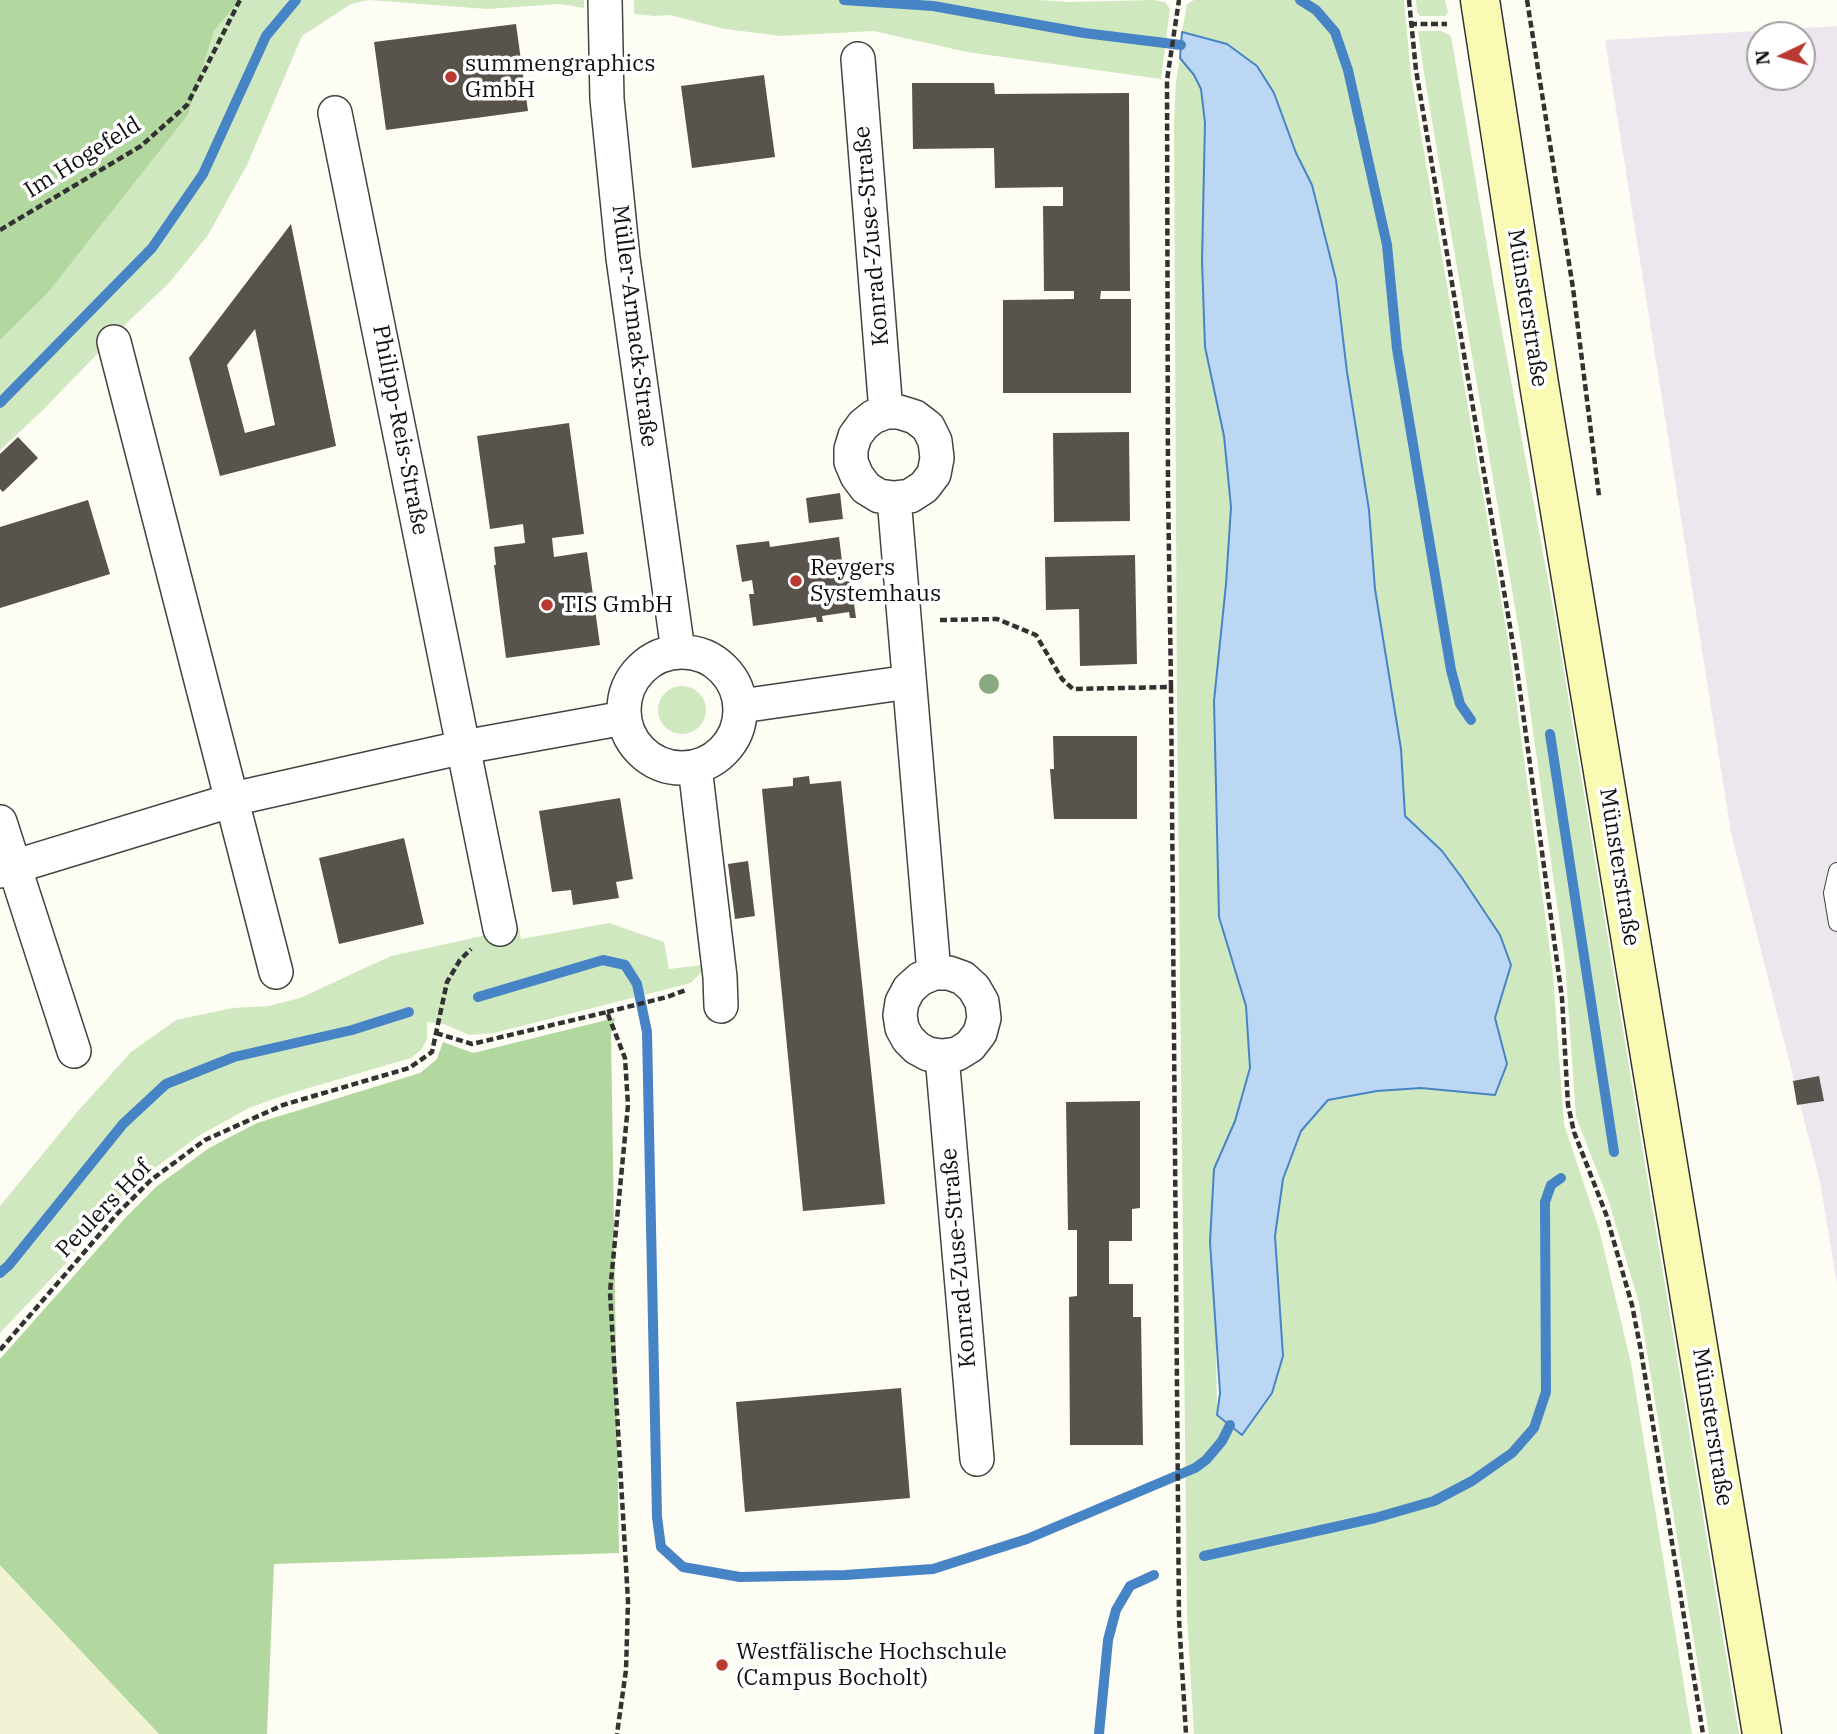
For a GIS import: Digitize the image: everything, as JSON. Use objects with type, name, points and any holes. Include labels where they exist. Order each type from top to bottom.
[{"type":"main road","name":"Münsterstraße","points":[[1480,0],[1541,398],[1762,1734]]},
{"type":"street","name":"Müller-Armack-Straße","points":[[605,0],[607,99],[622,258],[678,651]]},
{"type":"street","name":"Konrad-Zuse-Straße","points":[[858,59],[886,412]]},
{"type":"street","name":"Philipp-Reis-Straße","points":[[335,113],[500,929]]},
{"type":"street","points":[[114,342],[276,972]]},
{"type":"street","points":[[886,412],[899,412],[915,417],[928,427],[935,441],[937,458],[934,474],[924,487],[910,495],[894,498],[879,496],[866,488],[851,462],[855,436],[873,417],[886,412]]},
{"type":"street","points":[[894,498],[934,973]]},
{"type":"street","points":[[678,651],[696,653],[713,660],[727,672],[737,688],[741,706],[738,727],[729,745],[714,759],[695,767],[663,765],[649,758],[628,734],[624,718],[624,699],[631,681],[643,666],[659,655],[678,651]]},
{"type":"street","points":[[741,706],[909,682]]},
{"type":"street","points":[[7,869],[233,800],[464,747],[624,718]]},
{"type":"street","points":[[695,767],[720,977],[721,1006]]},
{"type":"street","points":[[0,822],[7,869],[74,1051]]},
{"type":"street","points":[[934,973],[949,973],[963,978],[974,988],[982,1002],[984,1018],[979,1033],[970,1046],[957,1054],[928,1054],[908,1039],[902,1028],[902,1002],[909,989],[920,979],[934,973]]},
{"type":"street","name":"Konrad-Zuse-Straße","points":[[942,1056],[977,1459]]},
{"type":"lane","points":[[1837,871],[1832,893],[1837,923]]},
{"type":"path","name":"Im Hogefeld","points":[[0,230],[141,146],[187,106],[240,0]]},
{"type":"path","points":[[1179,0],[1167,80],[1168,489],[1179,1619],[1186,1734]]},
{"type":"path","points":[[1409,0],[1416,70],[1516,662],[1529,769],[1556,943],[1568,1105],[1574,1132],[1606,1214],[1632,1305],[1703,1734]]},
{"type":"path","points":[[904,623],[997,619],[1036,635],[1062,679],[1073,689],[1171,687]]},
{"type":"path","name":"Peulers Hof","points":[[0,1350],[118,1213],[151,1180],[205,1140],[283,1105],[409,1068],[432,1052],[447,982],[460,960],[481,939],[500,929]]},
{"type":"path","points":[[436,1033],[472,1044],[667,997]]},
{"type":"path","points":[[610,1011],[625,1058],[628,1105],[610,1292],[628,1601],[626,1670],[617,1734]]},
{"type":"shaded area","points":[[1837,26],[1837,1284],[1820,1182],[1731,833],[1605,40],[1746,31],[1746,91],[1816,91],[1816,27]]},
{"type":"green space","points":[[0,0],[240,0],[214,31],[188,115],[47,294],[0,340]]},
{"type":"green space","points":[[240,0],[369,0],[351,4],[302,36],[247,165],[208,235],[169,283],[0,450],[0,340],[47,294],[188,115],[214,31]]},
{"type":"green space","points":[[369,0],[584,0],[584,8],[560,4],[487,9]]},
{"type":"green space","points":[[634,0],[1154,0],[1165,2],[1170,9],[1161,79],[967,52],[873,31],[781,36],[725,29],[670,15],[634,14]]},
{"type":"green space","points":[[1194,0],[1404,0],[1411,76],[1508,640],[1553,974],[1564,1124],[1599,1229],[1631,1363],[1692,1734],[1194,1734],[1187,1616],[1177,707],[1174,125],[1180,58],[1201,89],[1205,123],[1202,261],[1205,347],[1224,436],[1231,507],[1214,701],[1219,917],[1246,1006],[1250,1068],[1235,1121],[1214,1169],[1217,1415],[1242,1435],[1272,1393],[1283,1356],[1275,1236],[1283,1179],[1301,1131],[1328,1100],[1377,1091],[1421,1088],[1495,1095],[1507,1064],[1495,1018],[1511,966],[1462,878],[1442,851],[1405,817],[1401,749],[1375,589],[1369,510],[1347,372],[1336,280],[1312,185],[1296,153],[1226,44],[1182,32],[1187,4]]},
{"type":"green space","points":[[1416,0],[1445,0],[1448,12],[1445,16],[1420,16]]},
{"type":"green space","points":[[1418,31],[1441,31],[1451,36],[1556,623],[1739,1734],[1709,1734],[1639,1303],[1608,1199],[1576,1117],[1565,962],[1520,637]]},
{"type":"green space","points":[[682,686],[699,693],[706,710],[699,727],[682,734],[665,727],[658,710],[665,693]]},
{"type":"green space","points":[[609,923],[664,942],[669,969],[701,965],[703,970],[691,983],[494,1033],[469,1035],[444,1024],[427,1022],[427,1039],[422,1049],[411,1058],[249,1108],[200,1135],[145,1175],[113,1206],[66,1263],[0,1333],[0,1206],[78,1111],[131,1052],[176,1020],[233,1008],[269,1006],[300,998],[391,956],[519,928],[521,939]]},
{"type":"green space","points":[[615,1018],[611,1033],[619,1553],[274,1564],[267,1734],[159,1734],[0,1565],[0,1359],[126,1217],[157,1186],[209,1148],[257,1123],[420,1073],[437,1059],[443,1042],[473,1053]]},
{"type":"green space","points":[[0,1565],[159,1734],[0,1734]]},
{"type":"water","points":[[1182,32],[1227,44],[1257,66],[1274,93],[1296,153],[1312,185],[1336,280],[1347,372],[1369,510],[1375,589],[1401,749],[1405,816],[1442,851],[1462,878],[1500,935],[1511,965],[1495,1018],[1507,1064],[1495,1095],[1421,1088],[1377,1091],[1328,1100],[1301,1131],[1283,1179],[1275,1236],[1283,1356],[1272,1393],[1242,1435],[1217,1415],[1220,1393],[1210,1242],[1214,1169],[1235,1121],[1250,1068],[1246,1006],[1219,917],[1214,701],[1231,507],[1224,436],[1205,347],[1202,261],[1205,123],[1201,89],[1180,58]]},
{"type":"building","name":"summengraphics GmbH","points":[[516,24],[528,111],[386,130],[374,42]]},
{"type":"building","points":[[764,75],[775,157],[692,168],[681,86]]},
{"type":"building","points":[[912,83],[994,83],[995,94],[1129,93],[1130,291],[1101,291],[1100,299],[1131,299],[1131,393],[1003,393],[1003,300],[1074,299],[1074,291],[1044,291],[1043,206],[1063,206],[1063,187],[995,188],[994,148],[913,149]]},
{"type":"building","points":[[291,224],[336,446],[220,476],[189,358]],"holes":[[[255,329],[275,425],[245,433],[227,365]]]},
{"type":"building","points":[[569,423],[584,534],[552,538],[554,557],[587,552],[600,645],[506,658],[494,547],[525,543],[523,524],[490,529],[477,436]]},
{"type":"building","points":[[1129,432],[1130,521],[1054,522],[1053,433]]},
{"type":"building","points":[[18,437],[38,458],[3,492],[0,489],[0,454]]},
{"type":"building","points":[[840,493],[843,519],[809,523],[806,498]]},
{"type":"building","points":[[88,500],[110,574],[0,608],[0,527]]},
{"type":"building","name":"Reygers Systemhaus","points":[[839,537],[843,569],[838,569],[840,582],[851,581],[856,618],[850,618],[849,612],[822,616],[823,622],[817,622],[816,617],[753,626],[749,594],[754,594],[752,580],[742,582],[736,545],[769,541],[770,547]]},
{"type":"building","points":[[1135,555],[1137,664],[1080,666],[1079,609],[1046,610],[1045,557]]},
{"type":"building","points":[[1053,736],[1137,736],[1137,819],[1054,819],[1050,769],[1054,769]]},
{"type":"building","points":[[809,776],[810,784],[841,781],[885,1204],[803,1211],[762,789],[793,786],[793,778]]},
{"type":"building","points":[[620,798],[633,879],[616,882],[619,898],[573,905],[571,890],[552,892],[539,811]]},
{"type":"building","points":[[404,838],[424,924],[339,944],[319,858]]},
{"type":"building","points":[[748,861],[755,916],[735,919],[728,864]]},
{"type":"building","points":[[1819,1076],[1824,1101],[1797,1105],[1793,1081]]},
{"type":"building","points":[[1140,1101],[1140,1208],[1132,1209],[1132,1241],[1109,1241],[1109,1284],[1133,1284],[1133,1317],[1141,1317],[1143,1445],[1070,1445],[1069,1297],[1077,1296],[1077,1230],[1068,1230],[1066,1102]]},
{"type":"building","points":[[901,1388],[910,1498],[745,1512],[736,1402]]},
{"type":"waterway","points":[[0,403],[152,248],[203,174],[266,36],[296,0]]},
{"type":"waterway","points":[[844,0],[933,6],[1084,33],[1181,45]]},
{"type":"waterway","points":[[1300,0],[1316,10],[1335,32],[1348,70],[1387,245],[1397,349],[1451,670],[1460,704],[1471,720]]},
{"type":"waterway","points":[[1550,734],[1614,1152]]},
{"type":"waterway","points":[[478,997],[603,960],[625,965],[637,984],[647,1032],[657,1517],[661,1547],[683,1567],[740,1577],[845,1575],[933,1569],[1027,1539],[1195,1468],[1206,1460],[1222,1441],[1230,1425]]},
{"type":"waterway","points":[[0,1273],[123,1124],[166,1084],[234,1057],[352,1030],[409,1012]]},
{"type":"waterway","points":[[1204,1556],[1375,1518],[1434,1501],[1472,1481],[1512,1453],[1534,1428],[1546,1392],[1545,1202],[1551,1185],[1561,1178]]},
{"type":"waterway","points":[[1099,1734],[1108,1640],[1116,1610],[1130,1586],[1154,1575]]},
{"type":"place","name":"summengraphics GmbH","points":[[451,77]]},
{"type":"place","name":"Reygers Systemhaus","points":[[796,581]]},
{"type":"place","name":"TIS GmbH","points":[[547,605]]},
{"type":"place","name":"Westfälische Hochschule (Campus Bocholt)","points":[[722,1665]]}]
